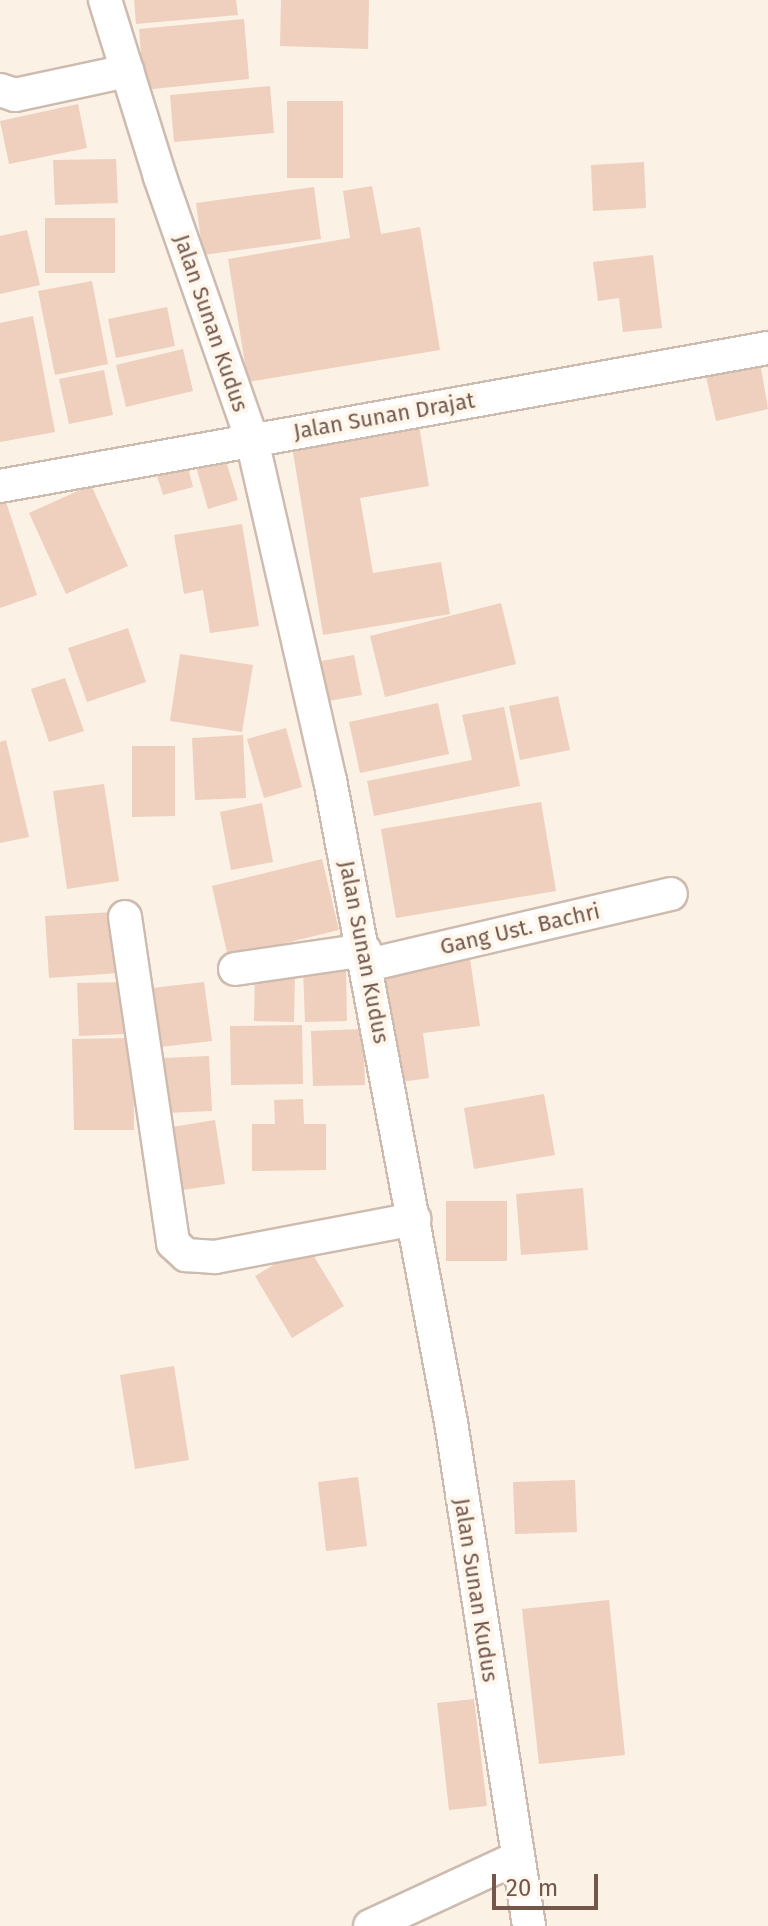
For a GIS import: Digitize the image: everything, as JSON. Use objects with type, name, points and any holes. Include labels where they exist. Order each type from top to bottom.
[{"type":"street","name":"Jalan Sunan Kudus","points":[[105,0],[252,440],[367,958],[414,1219],[529,1926]]},
{"type":"street","points":[[0,90],[15,95],[127,71]]},
{"type":"street","name":"Jalan Sunan Drajat","points":[[0,486],[768,348]]},
{"type":"street","name":"Gang Ust. Bachri","points":[[235,969],[367,958],[671,894]]},
{"type":"street","points":[[125,917],[173,1243],[186,1255],[215,1257],[414,1219]]},
{"type":"street","points":[[370,1926],[517,1858]]},
{"type":"building","points":[[134,0],[236,0],[238,15],[136,24]]},
{"type":"building","points":[[281,0],[369,0],[368,49],[280,46]]},
{"type":"building","points":[[244,19],[249,79],[144,90],[139,29]]},
{"type":"building","points":[[270,86],[274,133],[174,142],[170,95]]},
{"type":"building","points":[[287,101],[343,101],[343,178],[287,178]]},
{"type":"building","points":[[78,104],[87,148],[9,164],[0,121]]},
{"type":"building","points":[[116,159],[118,203],[55,205],[53,160]]},
{"type":"building","points":[[644,162],[646,208],[593,211],[591,165]]},
{"type":"building","points":[[372,186],[381,234],[420,227],[440,350],[248,382],[228,259],[350,238],[343,191]]},
{"type":"building","points":[[314,187],[321,239],[203,255],[196,203]]},
{"type":"building","points":[[45,218],[115,218],[115,273],[45,273]]},
{"type":"building","points":[[27,230],[40,285],[0,294],[0,236]]},
{"type":"building","points":[[653,255],[662,328],[623,332],[619,298],[598,301],[593,262]]},
{"type":"building","points":[[92,281],[108,364],[55,375],[38,291]]},
{"type":"building","points":[[167,307],[175,346],[116,358],[108,319]]},
{"type":"building","points":[[33,316],[55,432],[0,442],[0,323]]},
{"type":"building","points":[[183,349],[193,391],[126,407],[116,365]]},
{"type":"building","points":[[759,356],[768,409],[716,421],[704,368]]},
{"type":"building","points":[[104,370],[113,415],[69,424],[59,379]]},
{"type":"building","points":[[418,419],[429,486],[360,498],[373,573],[441,562],[450,614],[323,635],[291,440]]},
{"type":"building","points":[[224,455],[238,500],[208,509],[195,463]]},
{"type":"building","points":[[188,468],[193,487],[163,495],[157,476]]},
{"type":"building","points":[[91,485],[128,566],[66,594],[29,513]]},
{"type":"building","points":[[6,502],[37,595],[0,608],[0,504]]},
{"type":"building","points":[[242,524],[259,626],[210,633],[203,590],[184,594],[174,535]]},
{"type":"building","points":[[501,603],[516,664],[385,697],[370,636]]},
{"type":"building","points":[[128,628],[146,682],[87,702],[68,648]]},
{"type":"building","points":[[180,654],[253,665],[242,732],[170,721]]},
{"type":"building","points":[[354,655],[362,695],[323,702],[316,662]]},
{"type":"building","points":[[65,678],[84,731],[49,742],[31,689]]},
{"type":"building","points":[[558,696],[570,750],[520,760],[509,706]]},
{"type":"building","points":[[438,703],[449,754],[360,773],[349,722]]},
{"type":"building","points":[[504,707],[520,786],[374,816],[367,781],[472,760],[462,715]]},
{"type":"building","points":[[286,728],[302,787],[264,798],[247,739]]},
{"type":"building","points":[[243,735],[246,798],[195,800],[192,738]]},
{"type":"building","points":[[6,740],[29,837],[0,843],[0,742]]},
{"type":"building","points":[[132,746],[175,746],[175,816],[132,817]]},
{"type":"building","points":[[104,784],[119,881],[67,889],[53,791]]},
{"type":"building","points":[[541,802],[556,891],[396,918],[381,829]]},
{"type":"building","points":[[262,803],[273,862],[231,870],[220,812]]},
{"type":"building","points":[[322,859],[339,930],[228,957],[212,886]]},
{"type":"building","points":[[114,912],[119,973],[49,978],[45,916]]},
{"type":"building","points":[[470,959],[480,1026],[423,1033],[429,1078],[394,1083],[384,971]]},
{"type":"building","points":[[346,966],[347,1021],[305,1022],[303,968]]},
{"type":"building","points":[[255,971],[295,972],[294,1022],[254,1021]]},
{"type":"building","points":[[125,982],[126,1034],[79,1036],[77,983]]},
{"type":"building","points":[[204,982],[212,1041],[151,1048],[144,989]]},
{"type":"building","points":[[302,1025],[303,1084],[231,1085],[230,1026]]},
{"type":"building","points":[[363,1029],[365,1085],[313,1086],[311,1031]]},
{"type":"building","points":[[133,1038],[134,1130],[74,1130],[72,1039]]},
{"type":"building","points":[[209,1056],[212,1111],[166,1113],[163,1058]]},
{"type":"building","points":[[544,1094],[555,1155],[474,1169],[464,1108]]},
{"type":"building","points":[[303,1099],[304,1124],[326,1124],[326,1170],[252,1171],[252,1124],[275,1124],[274,1100]]},
{"type":"building","points":[[215,1120],[225,1184],[182,1190],[172,1127]]},
{"type":"building","points":[[583,1188],[588,1250],[521,1255],[516,1194]]},
{"type":"building","points":[[446,1201],[507,1201],[507,1261],[446,1261]]},
{"type":"building","points":[[307,1245],[344,1306],[292,1338],[255,1276]]},
{"type":"building","points":[[174,1366],[189,1460],[135,1469],[120,1375]]},
{"type":"building","points":[[358,1477],[367,1546],[326,1551],[318,1482]]},
{"type":"building","points":[[575,1480],[577,1532],[515,1534],[513,1482]]},
{"type":"building","points":[[609,1600],[625,1755],[539,1764],[522,1609]]},
{"type":"building","points":[[474,1699],[487,1806],[449,1810],[437,1703]]}]
